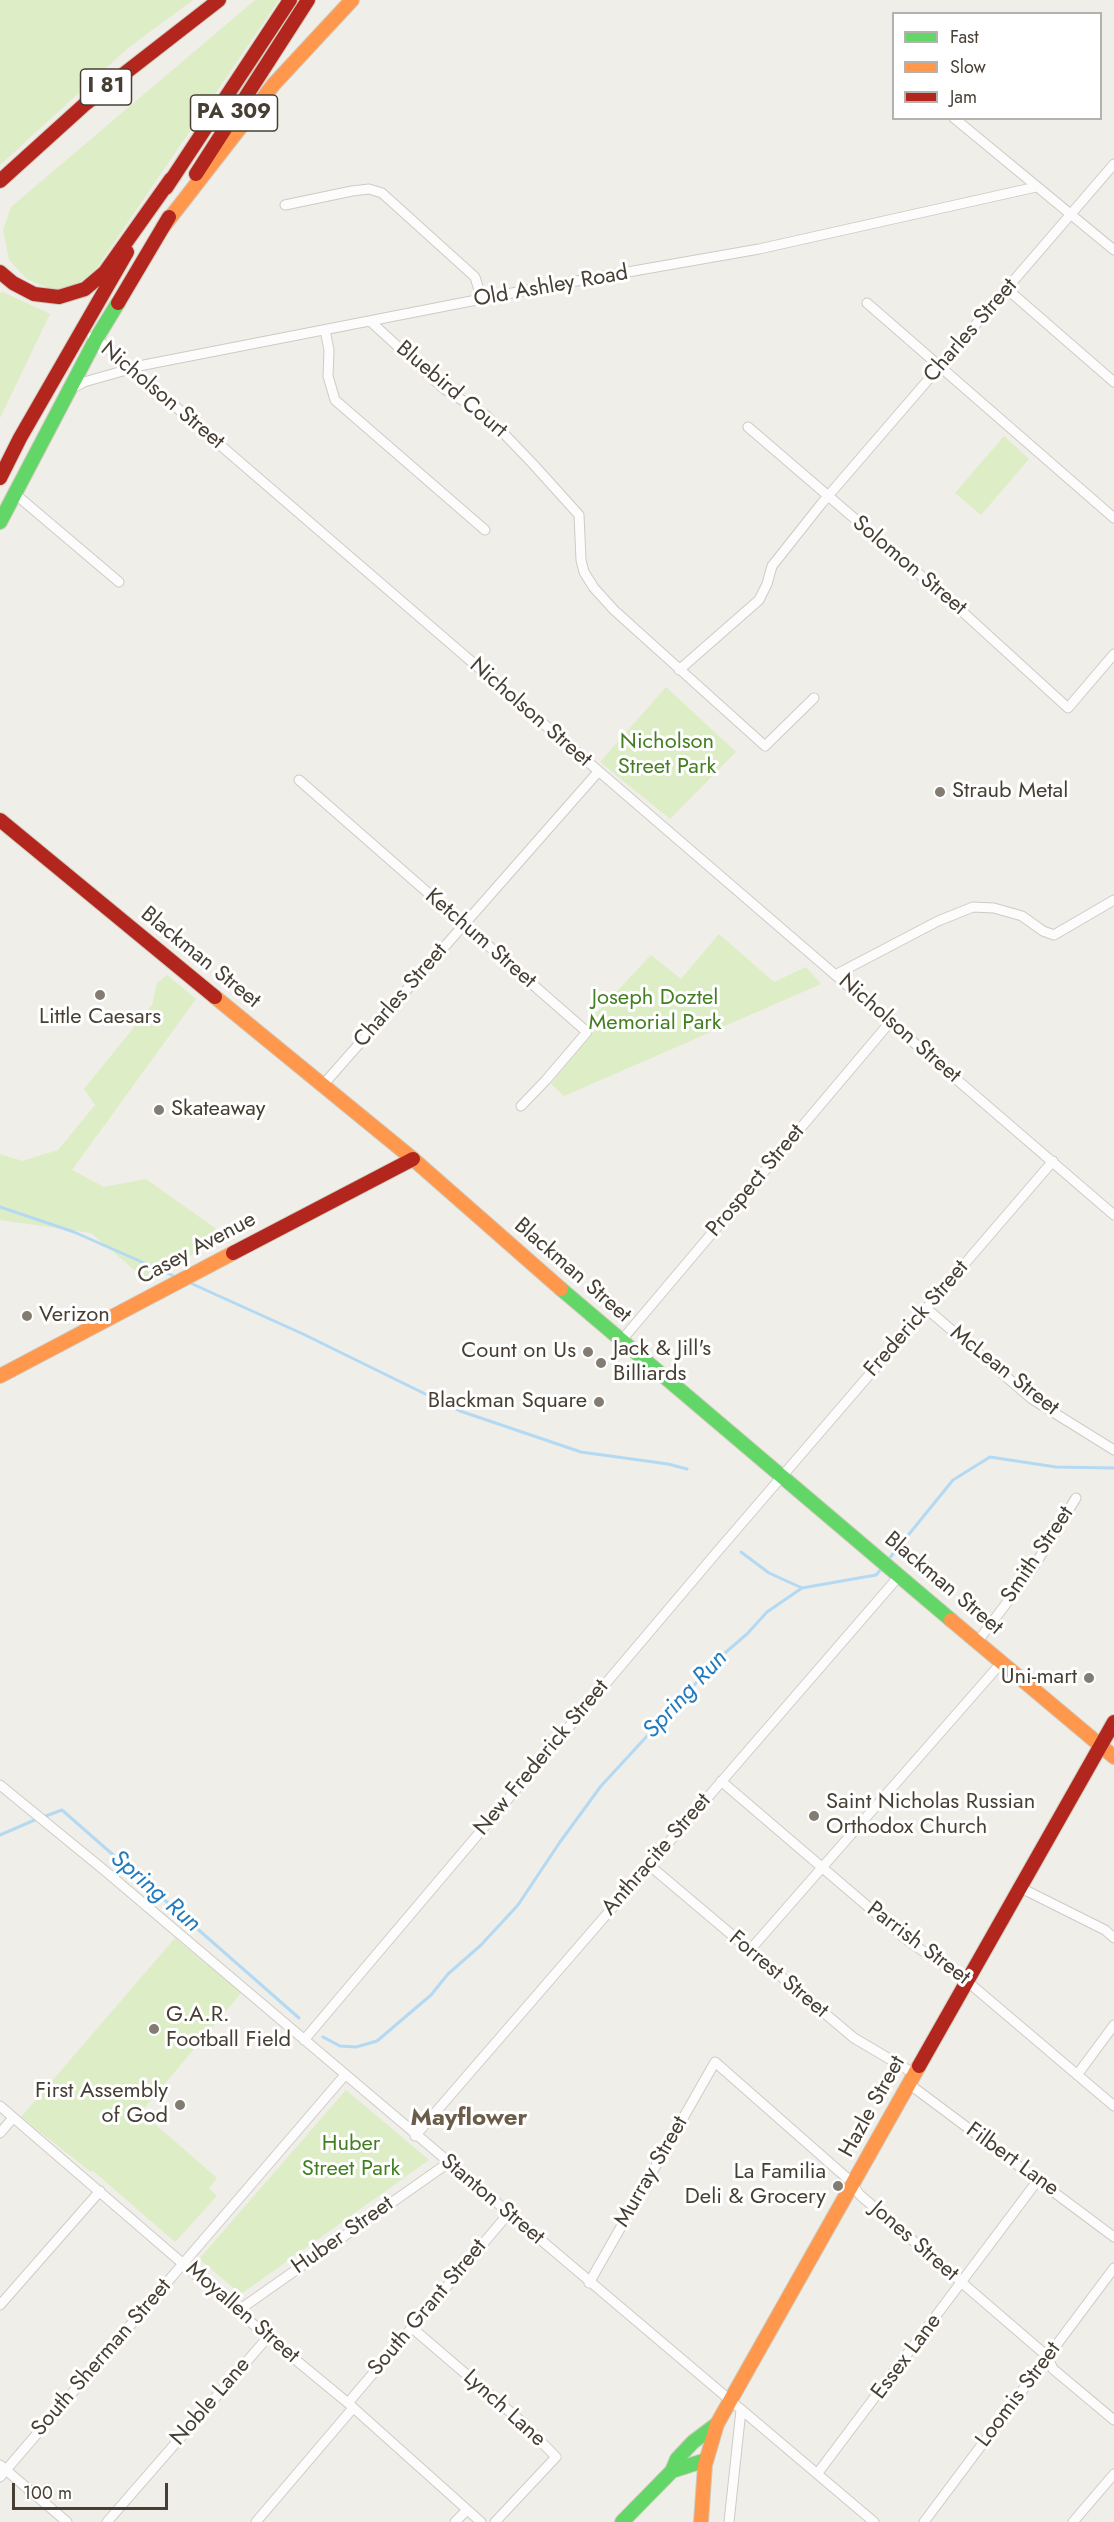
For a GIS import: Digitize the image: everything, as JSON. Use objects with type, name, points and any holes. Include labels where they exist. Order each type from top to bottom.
[{"type":"main road","name":"I 81","points":[[0,181],[84,105],[219,0]]},
{"type":"main road","name":"PA 309","points":[[171,179],[290,0]]},
{"type":"main road","name":"PA 309","points":[[0,522],[96,339],[163,227],[308,0]]},
{"type":"main road","points":[[163,227],[274,84],[352,0]]},
{"type":"main road","points":[[0,187],[25,158]]},
{"type":"main road","points":[[0,272],[23,290],[34,294],[59,297],[85,290],[105,272],[171,179]]},
{"type":"main road","points":[[0,478],[82,329],[171,179]]},
{"type":"main road","name":"Blackman Street","points":[[2,825],[413,1159],[621,1341],[1114,1757]]},
{"type":"main road","name":"Casey Avenue","points":[[0,1376],[413,1159]]},
{"type":"main road","name":"Hazle Street","points":[[701,2522],[706,2460],[717,2424],[1114,1722]]},
{"type":"main road","points":[[622,2522],[672,2471],[677,2459],[693,2442],[717,2424]]},
{"type":"main road","points":[[672,2471],[706,2460]]},
{"type":"street","points":[[956,120],[1114,250]]},
{"type":"street","name":"Charles Street","points":[[679,670],[759,600],[772,566],[827,497],[941,368],[1114,164]]},
{"type":"street","name":"Old Ashley Road","points":[[68,390],[84,382],[132,369],[370,321],[759,249],[1036,187]]},
{"type":"street","points":[[285,205],[352,190],[369,189],[382,193],[475,278],[482,300]]},
{"type":"street","points":[[1007,289],[1114,382]]},
{"type":"street","points":[[867,303],[1114,518]]},
{"type":"street","name":"Bluebird Court","points":[[370,321],[443,388],[487,416],[579,515],[581,560],[584,572],[594,588],[614,610],[679,670]]},
{"type":"street","name":"Nicholson Street","points":[[82,329],[132,369],[835,975],[891,1020],[1114,1215]]},
{"type":"street","points":[[325,330],[329,350],[328,376],[334,400],[485,530]]},
{"type":"street","name":"Solomon Street","points":[[748,427],[954,604],[1068,708],[1114,654]]},
{"type":"street","points":[[14,493],[119,582]]},
{"type":"street","points":[[679,670],[765,746],[814,698]]},
{"type":"street","name":"Charles Street","points":[[323,1085],[598,772]]},
{"type":"street","name":"Ketchum Street","points":[[299,780],[587,1032],[521,1106]]},
{"type":"street","points":[[835,975],[938,921],[973,907],[994,908],[1022,916],[1043,931],[1054,935],[1114,900]]},
{"type":"street","name":"Prospect Street","points":[[621,1341],[891,1020]]},
{"type":"street","name":"Frederick Street","points":[[782,1477],[1053,1161]]},
{"type":"street","name":"McLean Street","points":[[927,1309],[1032,1399],[1114,1450]]},
{"type":"street","name":"New Frederick Street","points":[[304,2040],[782,1477]]},
{"type":"street","name":"Smith Street","points":[[978,1641],[1033,1568],[1076,1498]]},
{"type":"street","name":"Anthracite Street","points":[[415,2136],[721,1781],[890,1567]]},
{"type":"street","points":[[749,1951],[1002,1662]]},
{"type":"street","name":"Parrish Street","points":[[721,1781],[907,1940],[968,1982],[1114,2106]]},
{"type":"street","name":"Stanton Street","points":[[0,1785],[48,1822],[415,2136],[874,2522]]},
{"type":"street","name":"Forrest Street","points":[[649,1865],[854,2038],[912,2079]]},
{"type":"street","points":[[1021,1888],[1105,1930],[1114,1938]]},
{"type":"street","points":[[1077,2075],[1114,2025]]},
{"type":"street","name":"Jones Street","points":[[715,2062],[832,2164],[853,2186],[962,2284],[1047,2356],[1053,2369],[1114,2420]]},
{"type":"street","name":"Murray Street","points":[[589,2283],[715,2062]]},
{"type":"street","name":"South Sherman Street","points":[[2,2471],[345,2075]]},
{"type":"street","name":"Filbert Lane","points":[[912,2079],[1038,2180],[1114,2236]]},
{"type":"street","name":"Moyallen Street","points":[[0,2106],[350,2405],[481,2522]]},
{"type":"street","points":[[0,2133],[13,2118]]},
{"type":"street","name":"Huber Street","points":[[239,2310],[448,2163]]},
{"type":"street","name":"Essex Lane","points":[[817,2474],[1038,2180]]},
{"type":"street","points":[[0,2306],[100,2191]]},
{"type":"street","name":"South Grant Street","points":[[256,2522],[411,2327],[509,2213]]},
{"type":"street","name":"Loomis Street","points":[[924,2522],[1114,2268]]},
{"type":"street","name":"Lynch Lane","points":[[411,2327],[523,2423],[556,2457],[495,2522]]},
{"type":"street","name":"Noble Lane","points":[[107,2522],[268,2337]]},
{"type":"street","points":[[729,2522],[741,2410]]},
{"type":"street","points":[[2,2471],[67,2522]]},
{"type":"street","points":[[1073,2522],[1114,2474]]},
{"type":"street","points":[[455,2522],[467,2510]]},
{"type":"green space","points":[[0,0],[193,0],[128,48],[0,165]]},
{"type":"green space","points":[[255,0],[279,0],[96,269],[76,286],[53,290],[27,279],[9,260],[3,230],[11,207]]},
{"type":"green space","points":[[3,292],[50,314],[0,418],[0,293]]},
{"type":"green space","points":[[1004,436],[1029,459],[981,515],[955,493]]},
{"type":"green space","name":"Nicholson Street Park","points":[[666,687],[736,752],[670,819],[600,762]]},
{"type":"green space","name":"Joseph Doztel Memorial Park","points":[[719,934],[774,982],[806,967],[821,984],[564,1096],[551,1084],[595,1030],[590,1020],[651,955],[681,979]]},
{"type":"green space","points":[[167,975],[196,999],[72,1170],[104,1187],[146,1179],[226,1236],[146,1280],[91,1233],[0,1220],[0,1154],[22,1161],[58,1150],[95,1105],[84,1089],[152,1005],[157,983]]},
{"type":"green space","name":"G.A.R. Football Field","points":[[175,1938],[241,1993],[141,2112],[217,2178],[209,2188],[217,2196],[175,2242],[92,2170],[91,2172],[21,2117]]},
{"type":"green space","name":"Huber Street Park","points":[[346,2090],[429,2160],[241,2294],[199,2259]]},
{"type":"waterway","points":[[0,1207],[74,1232],[176,1277]]},
{"type":"waterway","points":[[188,1282],[303,1334],[460,1411],[581,1452],[668,1464],[687,1469]]},
{"type":"waterway","name":"Spring Run","points":[[888,1560],[953,1480],[990,1457],[1056,1467],[1114,1468]]},
{"type":"waterway","points":[[741,1552],[769,1573],[802,1588]]},
{"type":"waterway","name":"Spring Run","points":[[323,2037],[340,2046],[356,2047],[377,2041],[431,1995],[448,1974],[481,1945],[518,1905],[601,1786],[719,1658],[747,1634],[767,1612],[802,1588],[876,1575],[882,1568]]},
{"type":"waterway","name":"Spring Run","points":[[43,1817],[62,1810],[299,2018]]},
{"type":"waterway","name":"Spring Run","points":[[0,1835],[37,1819]]},
{"type":"traffic: fast","points":[[0,522],[96,339],[118,303]]},
{"type":"traffic: fast","points":[[561,1289],[951,1620]]},
{"type":"traffic: fast","points":[[672,2471],[677,2459],[693,2442],[717,2424]]},
{"type":"traffic: fast","points":[[622,2522],[672,2471],[706,2460]]},
{"type":"traffic: slow","points":[[163,227],[274,84],[352,0]]},
{"type":"traffic: slow","points":[[215,997],[413,1159],[561,1289]]},
{"type":"traffic: slow","points":[[0,1376],[233,1253]]},
{"type":"traffic: slow","points":[[951,1620],[1114,1757]]},
{"type":"traffic: slow","points":[[701,2522],[705,2465],[717,2424],[919,2066]]},
{"type":"traffic: jam","points":[[0,181],[84,105],[219,0]]},
{"type":"traffic: jam","points":[[166,188],[290,0]]},
{"type":"traffic: jam","points":[[196,174],[308,0]]},
{"type":"traffic: jam","points":[[0,272],[13,283],[34,294],[59,297],[85,289],[105,272],[171,179]]},
{"type":"traffic: jam","points":[[118,303],[169,217]]},
{"type":"traffic: jam","points":[[0,478],[20,438],[127,252]]},
{"type":"traffic: jam","points":[[0,820],[215,997]]},
{"type":"traffic: jam","points":[[233,1253],[413,1159]]},
{"type":"traffic: jam","points":[[919,2066],[1114,1722]]},
{"type":"place","name":"Straub Metal","points":[[940,792]]},
{"type":"place","name":"Little Caesars","points":[[100,995]]},
{"type":"place","name":"Skateaway","points":[[159,1110]]},
{"type":"place","name":"Verizon","points":[[27,1316]]},
{"type":"place","name":"Count on Us","points":[[588,1352]]},
{"type":"place","name":"Jack & Jill's Billiards","points":[[601,1363]]},
{"type":"place","name":"Blackman Square","points":[[599,1402]]},
{"type":"place","name":"Uni-mart","points":[[1089,1678]]},
{"type":"place","name":"Saint Nicholas Russian Orthodox Church","points":[[814,1816]]},
{"type":"place","name":"G.A.R. Football Field","points":[[154,2029]]},
{"type":"place","name":"First Assembly of God","points":[[180,2105]]},
{"type":"place","name":"La Familia Deli & Grocery","points":[[838,2186]]},
{"type":"district","name":"Mayflower","points":[[469,2119]]}]
